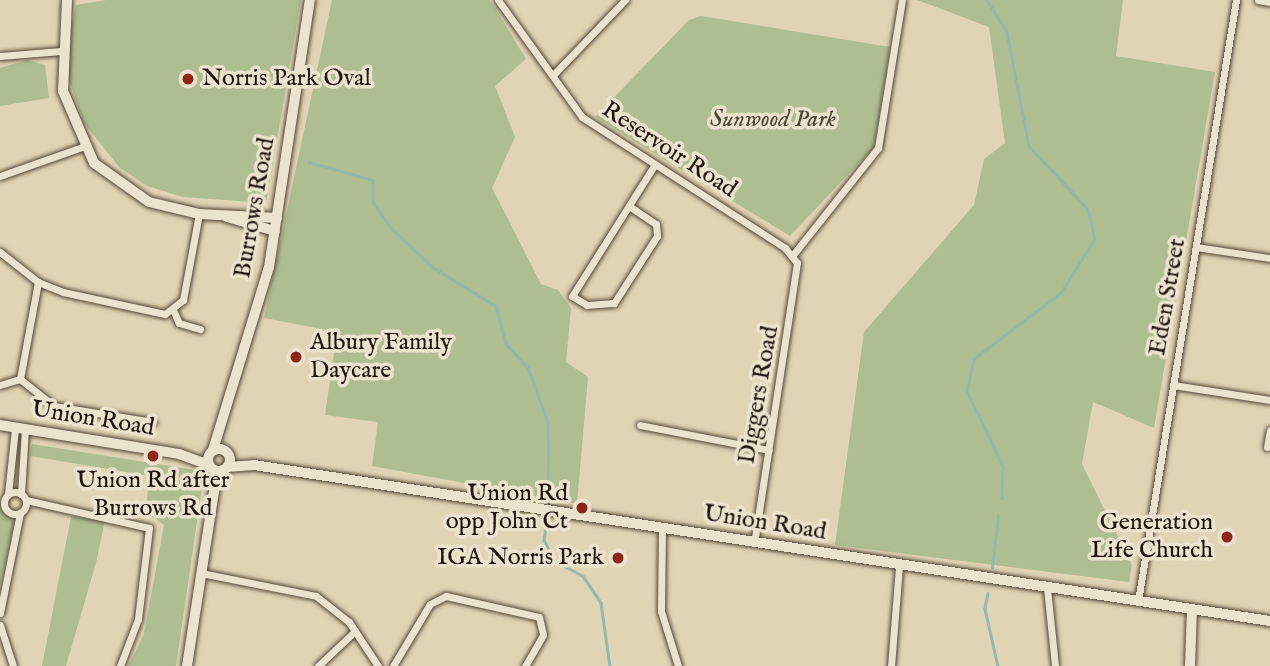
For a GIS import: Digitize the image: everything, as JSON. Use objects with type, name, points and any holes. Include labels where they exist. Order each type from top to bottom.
[{"type":"main road","points":[[67,0],[61,51],[63,91],[82,147],[135,195],[199,214],[277,218]]},
{"type":"main road","name":"Burrows Road","points":[[212,451],[225,419],[275,231],[310,0]]},
{"type":"main road","points":[[227,217],[275,231]]},
{"type":"main road","name":"Burrows Road","points":[[187,666],[214,491],[221,463],[225,419]]},
{"type":"main road","name":"Union Road","points":[[0,425],[221,463],[254,465],[1270,621]]},
{"type":"main road","name":"Union Road","points":[[178,454],[212,451],[221,463]]},
{"type":"main road","points":[[1190,666],[1192,609]]},
{"type":"street","name":"Reservoir Road","points":[[498,0],[554,74],[582,117],[654,166],[785,248],[792,256]]},
{"type":"street","points":[[554,74],[625,0]]},
{"type":"street","points":[[792,256],[878,148],[902,0]]},
{"type":"street","name":"Eden Street","points":[[1138,601],[1236,0]]},
{"type":"street","points":[[1258,0],[1270,2]]},
{"type":"street","points":[[0,56],[61,51]]},
{"type":"street","points":[[0,176],[82,147]]},
{"type":"street","points":[[629,206],[656,224],[657,236],[614,303],[587,305],[572,296],[654,166]]},
{"type":"street","points":[[174,312],[183,300],[199,214]]},
{"type":"street","points":[[1196,247],[1270,258]]},
{"type":"street","points":[[0,252],[38,282],[108,306],[174,312]]},
{"type":"street","name":"Diggers Road","points":[[754,543],[797,284],[792,256]]},
{"type":"street","points":[[20,379],[38,282]]},
{"type":"street","points":[[174,312],[179,323],[201,330]]},
{"type":"street","points":[[0,385],[20,379]]},
{"type":"street","points":[[20,379],[54,406],[153,422]]},
{"type":"street","points":[[1173,385],[1270,400]]},
{"type":"street","points":[[640,425],[769,450]]},
{"type":"street","points":[[0,614],[13,529],[22,512],[20,428]]},
{"type":"street","points":[[13,529],[4,503],[20,428]]},
{"type":"street","points":[[1267,447],[1270,430]]},
{"type":"street","points":[[4,503],[23,497],[41,505],[149,528],[138,619],[120,666]]},
{"type":"street","points":[[4,503],[22,512],[41,505]]},
{"type":"street","points":[[663,528],[661,611],[678,666]]},
{"type":"street","points":[[891,666],[899,566]]},
{"type":"street","points":[[201,573],[316,596],[355,631],[378,666]]},
{"type":"street","points":[[1047,588],[1055,666]]},
{"type":"street","points":[[393,666],[430,604],[446,596],[539,617],[543,635],[526,666]]},
{"type":"street","points":[[0,625],[13,666]]},
{"type":"street","points":[[318,666],[355,631]]},
{"type":"green space","points":[[106,0],[301,0],[266,203],[183,197],[147,186],[119,167],[84,123],[67,74],[71,30],[76,5]]},
{"type":"green space","points":[[332,0],[490,0],[526,59],[495,86],[515,137],[492,188],[541,284],[558,290],[571,308],[566,362],[588,377],[577,504],[372,466],[378,422],[325,415],[337,332],[264,318]]},
{"type":"green space","points":[[917,0],[1123,0],[1116,56],[1215,72],[1154,428],[1093,402],[1082,464],[1132,565],[1129,582],[835,545],[864,332],[974,205],[984,159],[1005,143],[989,27]]},
{"type":"green space","name":"Sunwood Park","points":[[701,16],[890,47],[874,147],[790,236],[595,117],[689,20]]},
{"type":"green space","points":[[27,60],[45,65],[49,98],[0,106],[0,68]]},
{"type":"green space","points":[[32,444],[195,470],[203,480],[176,666],[128,666],[144,634],[164,525],[145,511],[150,476],[30,456]]},
{"type":"green space","points":[[0,502],[14,522],[0,585]]},
{"type":"green space","points":[[71,517],[105,520],[96,563],[66,666],[42,666]]},
{"type":"waterway","points":[[987,0],[1007,32],[1029,146],[1088,209],[1095,239],[1061,293],[974,359],[967,391],[1003,466],[1002,498]]},
{"type":"waterway","points":[[309,162],[373,180],[373,202],[392,229],[434,268],[496,306],[506,344],[528,368],[548,422],[549,503]]},
{"type":"waterway","points":[[992,568],[998,516]]},
{"type":"waterway","points":[[547,521],[544,540],[555,561],[583,576],[601,603],[610,666]]},
{"type":"waterway","points":[[988,593],[985,609],[998,666]]},
{"type":"place","name":"Norris Park Oval","points":[[188,79]]},
{"type":"place","name":"Albury Family Daycare","points":[[296,357]]},
{"type":"place","name":"Union Rd after Burrows Rd","points":[[153,456]]},
{"type":"place","name":"Union Rd opp John Ct","points":[[582,508]]},
{"type":"place","name":"Generation Life Church","points":[[1227,537]]},
{"type":"place","name":"IGA Norris Park","points":[[618,558]]}]
